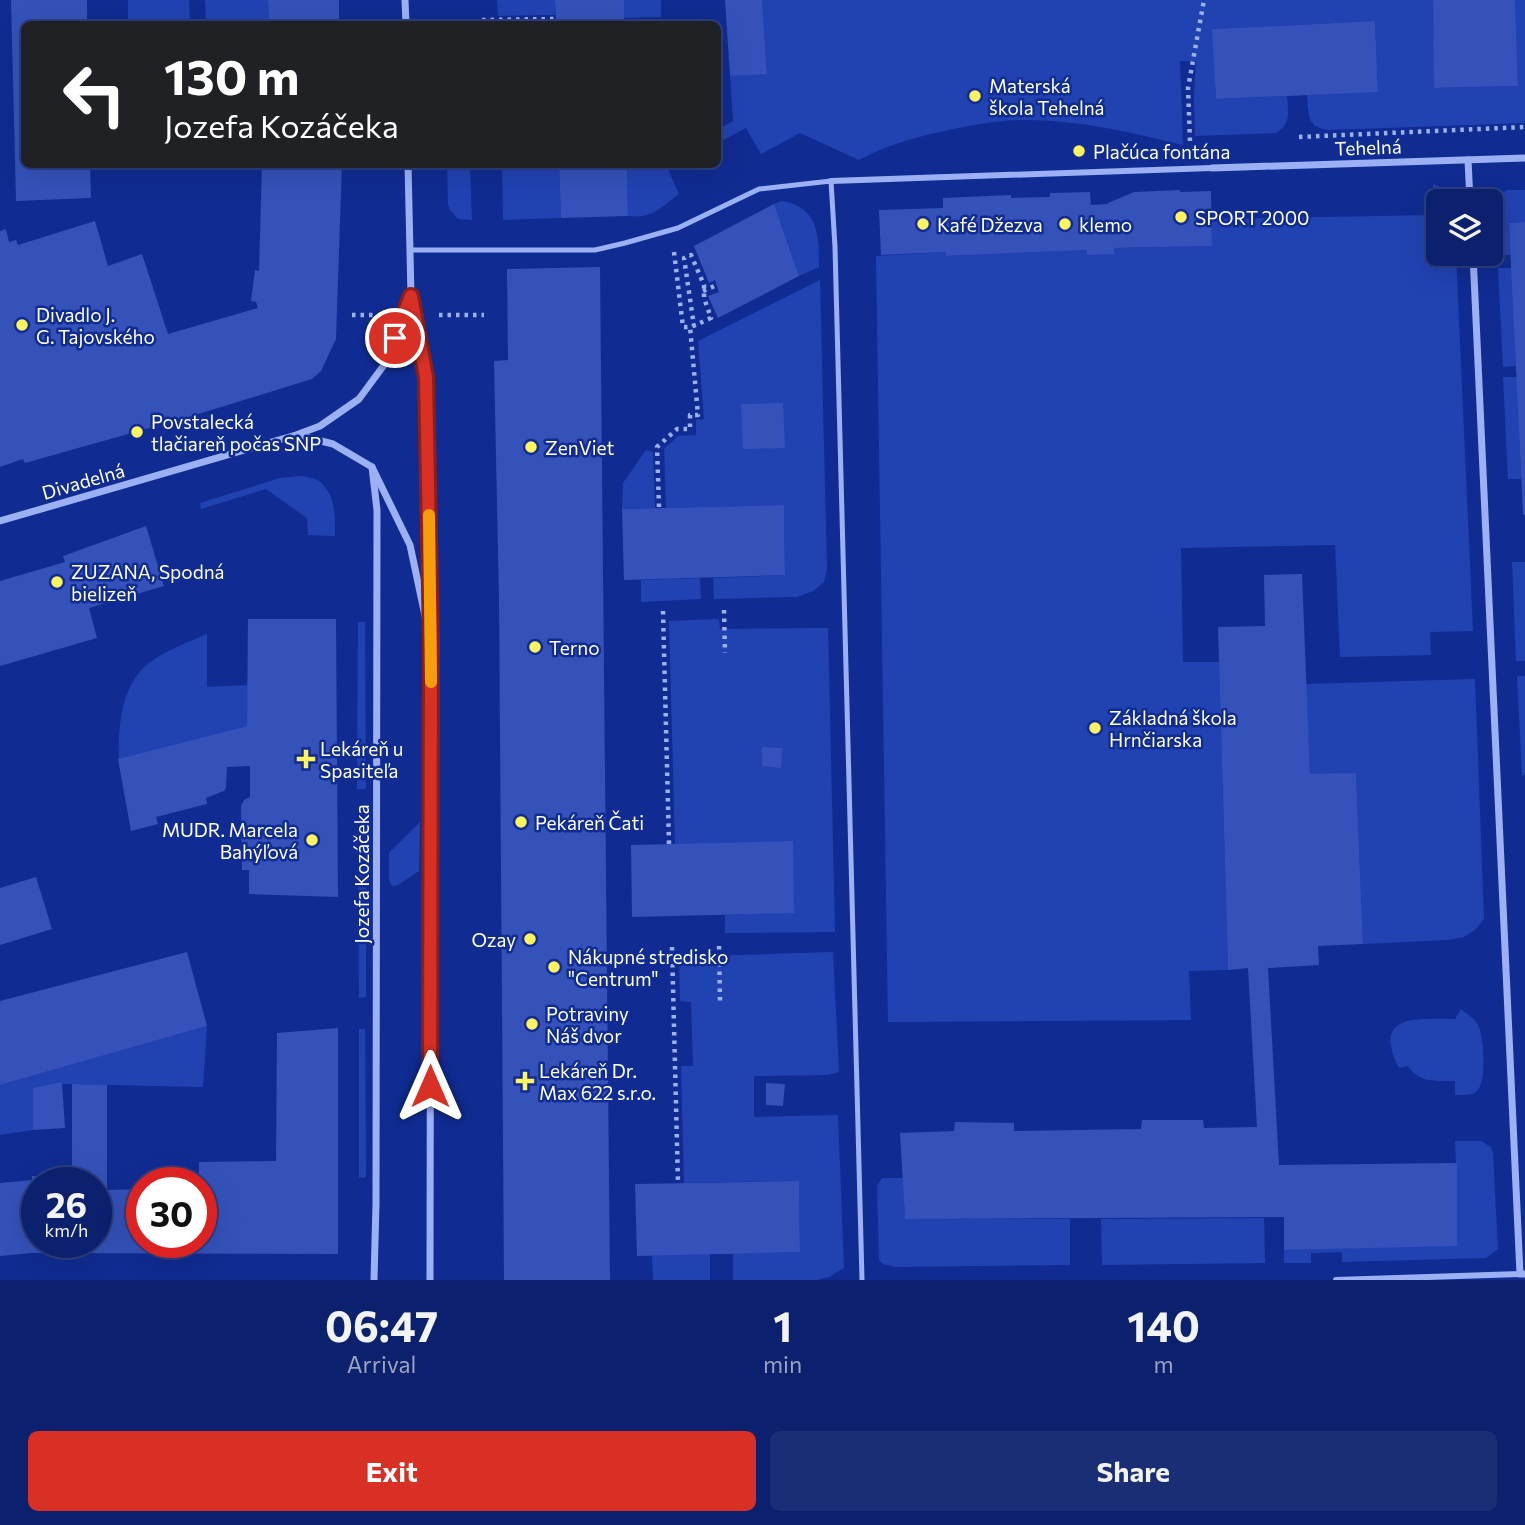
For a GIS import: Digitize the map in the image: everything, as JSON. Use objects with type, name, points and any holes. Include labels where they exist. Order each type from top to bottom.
[{"type":"street","points":[[405,0],[406,21]]},
{"type":"street","name":"Tehelná","points":[[1212,167],[1525,158]]},
{"type":"street","points":[[1468,160],[1469,189]]},
{"type":"street","points":[[831,181],[1212,167]]},
{"type":"street","points":[[408,168],[411,296],[426,377],[431,642],[430,1280]]},
{"type":"street","points":[[1336,1280],[1522,1274],[1474,266]]},
{"type":"street","points":[[296,435],[320,426],[359,399],[387,361],[411,296]]},
{"type":"street","points":[[296,435],[333,444],[372,467],[410,545],[431,642]]},
{"type":"street","name":"Divadelná","points":[[0,522],[296,435]]},
{"type":"street","name":"Jozefa Kozáčeka","points":[[372,467],[377,510],[374,1280]]},
{"type":"lane","points":[[410,250],[595,250],[678,228],[759,188],[831,181],[835,247],[862,1280]]},
{"type":"path","points":[[1189,141],[1188,88],[1204,0]]},
{"type":"path","points":[[482,20],[555,19]]},
{"type":"path","points":[[659,508],[657,447],[677,429],[690,429],[690,415],[698,415],[692,327],[684,258],[691,255],[704,285],[704,298],[711,318],[692,327],[683,327],[674,251]]},
{"type":"path","points":[[704,291],[716,285]]},
{"type":"path","points":[[352,315],[384,316]]},
{"type":"path","points":[[438,315],[484,315]]},
{"type":"path","points":[[724,610],[725,653]]},
{"type":"path","points":[[663,611],[668,844]]},
{"type":"path","points":[[719,946],[720,1001]]},
{"type":"path","points":[[672,947],[678,1183]]},
{"type":"shaded area","points":[[128,0],[189,0],[190,21],[128,21]]},
{"type":"shaded area","points":[[205,0],[268,0],[269,21],[206,21]]},
{"type":"shaded area","points":[[497,0],[555,0],[555,15],[498,16]]},
{"type":"shaded area","points":[[624,0],[661,0],[661,17],[624,18]]},
{"type":"shaded area","name":"Materská škola Tehelná","points":[[762,0],[1433,0],[1435,88],[1518,86],[1515,0],[1525,0],[1525,123],[1328,130],[1316,126],[1310,119],[1307,95],[1378,91],[1375,21],[1213,29],[1216,99],[1287,96],[1287,121],[1276,133],[1195,136],[1196,61],[1180,61],[1183,145],[1123,131],[1040,120],[999,121],[950,130],[919,137],[859,160],[800,133],[761,154],[746,128],[721,141],[721,127],[733,121],[730,76],[767,73]]},
{"type":"shaded area","points":[[447,168],[470,168],[472,220],[458,219],[448,204]]},
{"type":"shaded area","points":[[502,168],[559,168],[561,218],[503,220]]},
{"type":"shaded area","points":[[627,168],[667,168],[679,194],[650,214],[628,216]]},
{"type":"shaded area","points":[[1507,190],[1525,190],[1525,222],[1509,223],[1511,255],[1503,255],[1503,193]]},
{"type":"shaded area","points":[[782,201],[803,210],[810,217],[817,235],[819,267],[799,276],[774,204]]},
{"type":"shaded area","name":"Základná škola Hrnčiarska","points":[[1426,215],[1426,266],[1457,266],[1473,631],[1430,632],[1431,655],[1340,657],[1335,545],[1181,548],[1183,662],[1219,662],[1228,970],[1189,971],[1191,1020],[888,1022],[876,256],[1087,250],[1087,254],[1115,253],[1114,248],[1212,246],[1211,219]]},
{"type":"shaded area","points":[[1498,268],[1512,268],[1516,366],[1503,367]]},
{"type":"shaded area","points":[[820,280],[827,569],[824,582],[813,591],[797,597],[714,599],[713,578],[785,575],[784,505],[666,508],[664,449],[678,436],[696,435],[696,420],[704,419],[698,341]]},
{"type":"shaded area","points":[[1503,377],[1517,377],[1521,479],[1508,479]]},
{"type":"shaded area","points":[[646,450],[653,452],[655,508],[622,509],[623,483]]},
{"type":"shaded area","points":[[302,476],[319,481],[329,492],[335,536],[308,535],[307,518],[266,489],[201,509],[200,503],[280,478]]},
{"type":"shaded area","points":[[1512,562],[1525,562],[1525,661],[1516,661]]},
{"type":"shaded area","points":[[700,578],[701,599],[641,602],[641,580]]},
{"type":"shaded area","points":[[719,619],[720,629],[828,628],[835,932],[725,933],[725,915],[794,912],[675,845],[669,621]]},
{"type":"shaded area","points":[[358,622],[365,622],[366,789],[357,789]]},
{"type":"shaded area","points":[[207,634],[207,687],[248,685],[247,726],[119,759],[123,707],[132,683],[149,663],[162,654]]},
{"type":"shaded area","points":[[1517,676],[1525,676],[1525,775],[1522,775]]},
{"type":"shaded area","points":[[1475,679],[1484,919],[1464,937],[1363,944],[1356,774],[1310,774],[1306,684]]},
{"type":"shaded area","points":[[420,822],[419,871],[392,886],[389,880],[389,853]]},
{"type":"shaded area","points":[[358,852],[366,853],[366,997],[359,998]]},
{"type":"shaded area","points":[[833,952],[839,1072],[828,1075],[754,1076],[754,1117],[838,1115],[844,1268],[829,1277],[817,1280],[733,1280],[733,1253],[800,1252],[799,1181],[684,1183],[681,1066],[693,1066],[691,1002],[680,1001],[679,957]]},
{"type":"shaded area","points":[[1461,1009],[1475,1020],[1480,1030],[1483,1069],[1477,1091],[1455,1095],[1455,1081],[1428,1080],[1417,1076],[1408,1066],[1399,1068],[1392,1050],[1391,1037],[1395,1028],[1403,1023],[1427,1019],[1455,1019]]},
{"type":"shaded area","points":[[207,1026],[203,1087],[62,1082],[34,1088],[33,1130],[0,1135],[0,1085]]},
{"type":"shaded area","points":[[359,1029],[365,1029],[366,1177],[359,1178]]},
{"type":"shaded area","points":[[1455,1141],[1481,1141],[1491,1147],[1493,1153],[1498,1249],[1486,1258],[1342,1262],[1342,1252],[1311,1253],[1311,1263],[1284,1263],[1284,1250],[1457,1245]]},
{"type":"shaded area","points":[[882,1178],[903,1178],[905,1219],[1070,1219],[1070,1265],[896,1267],[883,1264],[879,1260],[877,1186]]},
{"type":"shaded area","points":[[1264,1218],[1265,1263],[1102,1265],[1101,1219]]},
{"type":"shaded area","points":[[710,1254],[710,1280],[653,1280],[652,1255]]},
{"type":"building","points":[[11,0],[87,0],[87,21],[21,21],[21,168],[90,168],[91,198],[16,201]]},
{"type":"building","points":[[268,0],[339,0],[339,21],[269,21]]},
{"type":"building","points":[[555,0],[624,0],[624,21],[556,21]]},
{"type":"building","points":[[725,0],[762,0],[767,74],[730,76]]},
{"type":"building","points":[[1433,0],[1515,0],[1518,86],[1434,88]]},
{"type":"building","points":[[1375,21],[1378,92],[1216,99],[1212,29]]},
{"type":"building","points":[[262,168],[342,168],[336,339],[321,371],[312,379],[192,416],[25,463],[23,459],[0,467],[0,231],[6,229],[9,242],[16,240],[18,245],[95,221],[108,266],[142,254],[168,334],[258,308],[256,302],[251,301],[255,270],[259,271]]},
{"type":"building","points":[[559,168],[627,168],[628,216],[561,218]]},
{"type":"building","points":[[1211,191],[1212,246],[1114,248],[1115,254],[1087,255],[1087,250],[946,256],[946,252],[881,255],[879,210],[943,208],[943,198],[1011,195],[1011,198],[1050,197],[1050,193],[1090,192],[1091,205],[1108,204],[1134,192]]},
{"type":"building","points":[[774,204],[799,276],[718,318],[708,296],[719,292],[715,280],[709,283],[694,246]]},
{"type":"building","points":[[1525,222],[1525,515],[1523,515],[1509,223]]},
{"type":"building","name":"Nákupné stredisko \"Centrum\"","points":[[600,267],[610,1280],[504,1280],[499,599],[494,361],[508,360],[507,269]]},
{"type":"building","points":[[783,403],[785,448],[743,449],[741,404]]},
{"type":"building","points":[[784,505],[785,575],[624,580],[622,509]]},
{"type":"building","points":[[146,526],[164,586],[89,608],[97,638],[0,666],[0,581],[65,562],[63,556]]},
{"type":"building","points":[[1302,574],[1310,774],[1356,773],[1363,944],[1318,946],[1319,965],[1268,968],[1279,1165],[1457,1163],[1457,1246],[1284,1250],[1284,1217],[905,1219],[900,1133],[954,1131],[955,1122],[1014,1123],[1014,1131],[1141,1129],[1142,1120],[1203,1120],[1204,1128],[1257,1127],[1248,968],[1228,970],[1218,627],[1265,626],[1264,575]]},
{"type":"building","points":[[248,619],[336,619],[338,897],[249,894],[249,870],[242,870],[241,806],[244,800],[250,797],[250,766],[227,767],[226,788],[206,798],[207,804],[156,817],[158,824],[131,831],[118,759],[247,726]]},
{"type":"building","points":[[762,747],[782,748],[781,768],[762,766]]},
{"type":"building","points":[[793,841],[794,913],[632,917],[631,845]]},
{"type":"building","points":[[36,877],[52,929],[0,945],[0,888]]},
{"type":"building","points":[[187,952],[207,1026],[0,1085],[0,1001]]},
{"type":"building","points":[[338,1028],[338,1254],[217,1254],[217,1167],[199,1167],[199,1162],[276,1161],[277,1033]]},
{"type":"building","points":[[62,1082],[65,1128],[33,1130],[33,1088]]},
{"type":"building","points":[[766,1083],[785,1084],[783,1106],[766,1105]]},
{"type":"building","points":[[72,1084],[107,1085],[107,1167],[72,1167]]},
{"type":"building","points":[[21,1181],[21,1254],[0,1256],[0,1183]]},
{"type":"building","points":[[799,1181],[800,1252],[637,1256],[635,1184]]},
{"type":"building","points":[[126,1189],[126,1253],[112,1253],[112,1190]]},
{"type":"slow traffic","points":[[429,515],[431,682]]},
{"type":"place","name":"Materská škola Tehelná","points":[[975,96]]},
{"type":"place","name":"Plačúca fontána","points":[[1079,151]]},
{"type":"place","name":"SPORT 2000","points":[[1181,217]]},
{"type":"place","name":"Kafé Džezva","points":[[923,224]]},
{"type":"place","name":"klemo","points":[[1065,224]]},
{"type":"place","name":"Divadlo J. G. Tajovského","points":[[22,325]]},
{"type":"place","name":"Povstalecká tlačiareň počas SNP","points":[[137,432]]},
{"type":"place","name":"ZenViet","points":[[531,447]]},
{"type":"place","name":"ZUZANA, Spodná bielizeň","points":[[57,582]]},
{"type":"place","name":"Terno","points":[[535,647]]},
{"type":"place","name":"Základná škola Hrnčiarska","points":[[1095,728]]},
{"type":"place","name":"Lekáreň u Spasiteľa","points":[[306,759]]},
{"type":"place","name":"Pekáreň Čati","points":[[521,822]]},
{"type":"place","name":"MUDR. Marcela Bahýľová","points":[[312,840]]},
{"type":"place","name":"Ozay","points":[[530,939]]},
{"type":"place","name":"Nákupné stredisko \"Centrum\"","points":[[554,967]]},
{"type":"place","name":"Potraviny Náš dvor","points":[[532,1024]]},
{"type":"place","name":"Lekáreň Dr. Max 622 s.r.o.","points":[[525,1081]]},
{"type":"route","points":[[395,338],[411,296],[426,377],[431,642],[430,1086]]}]
